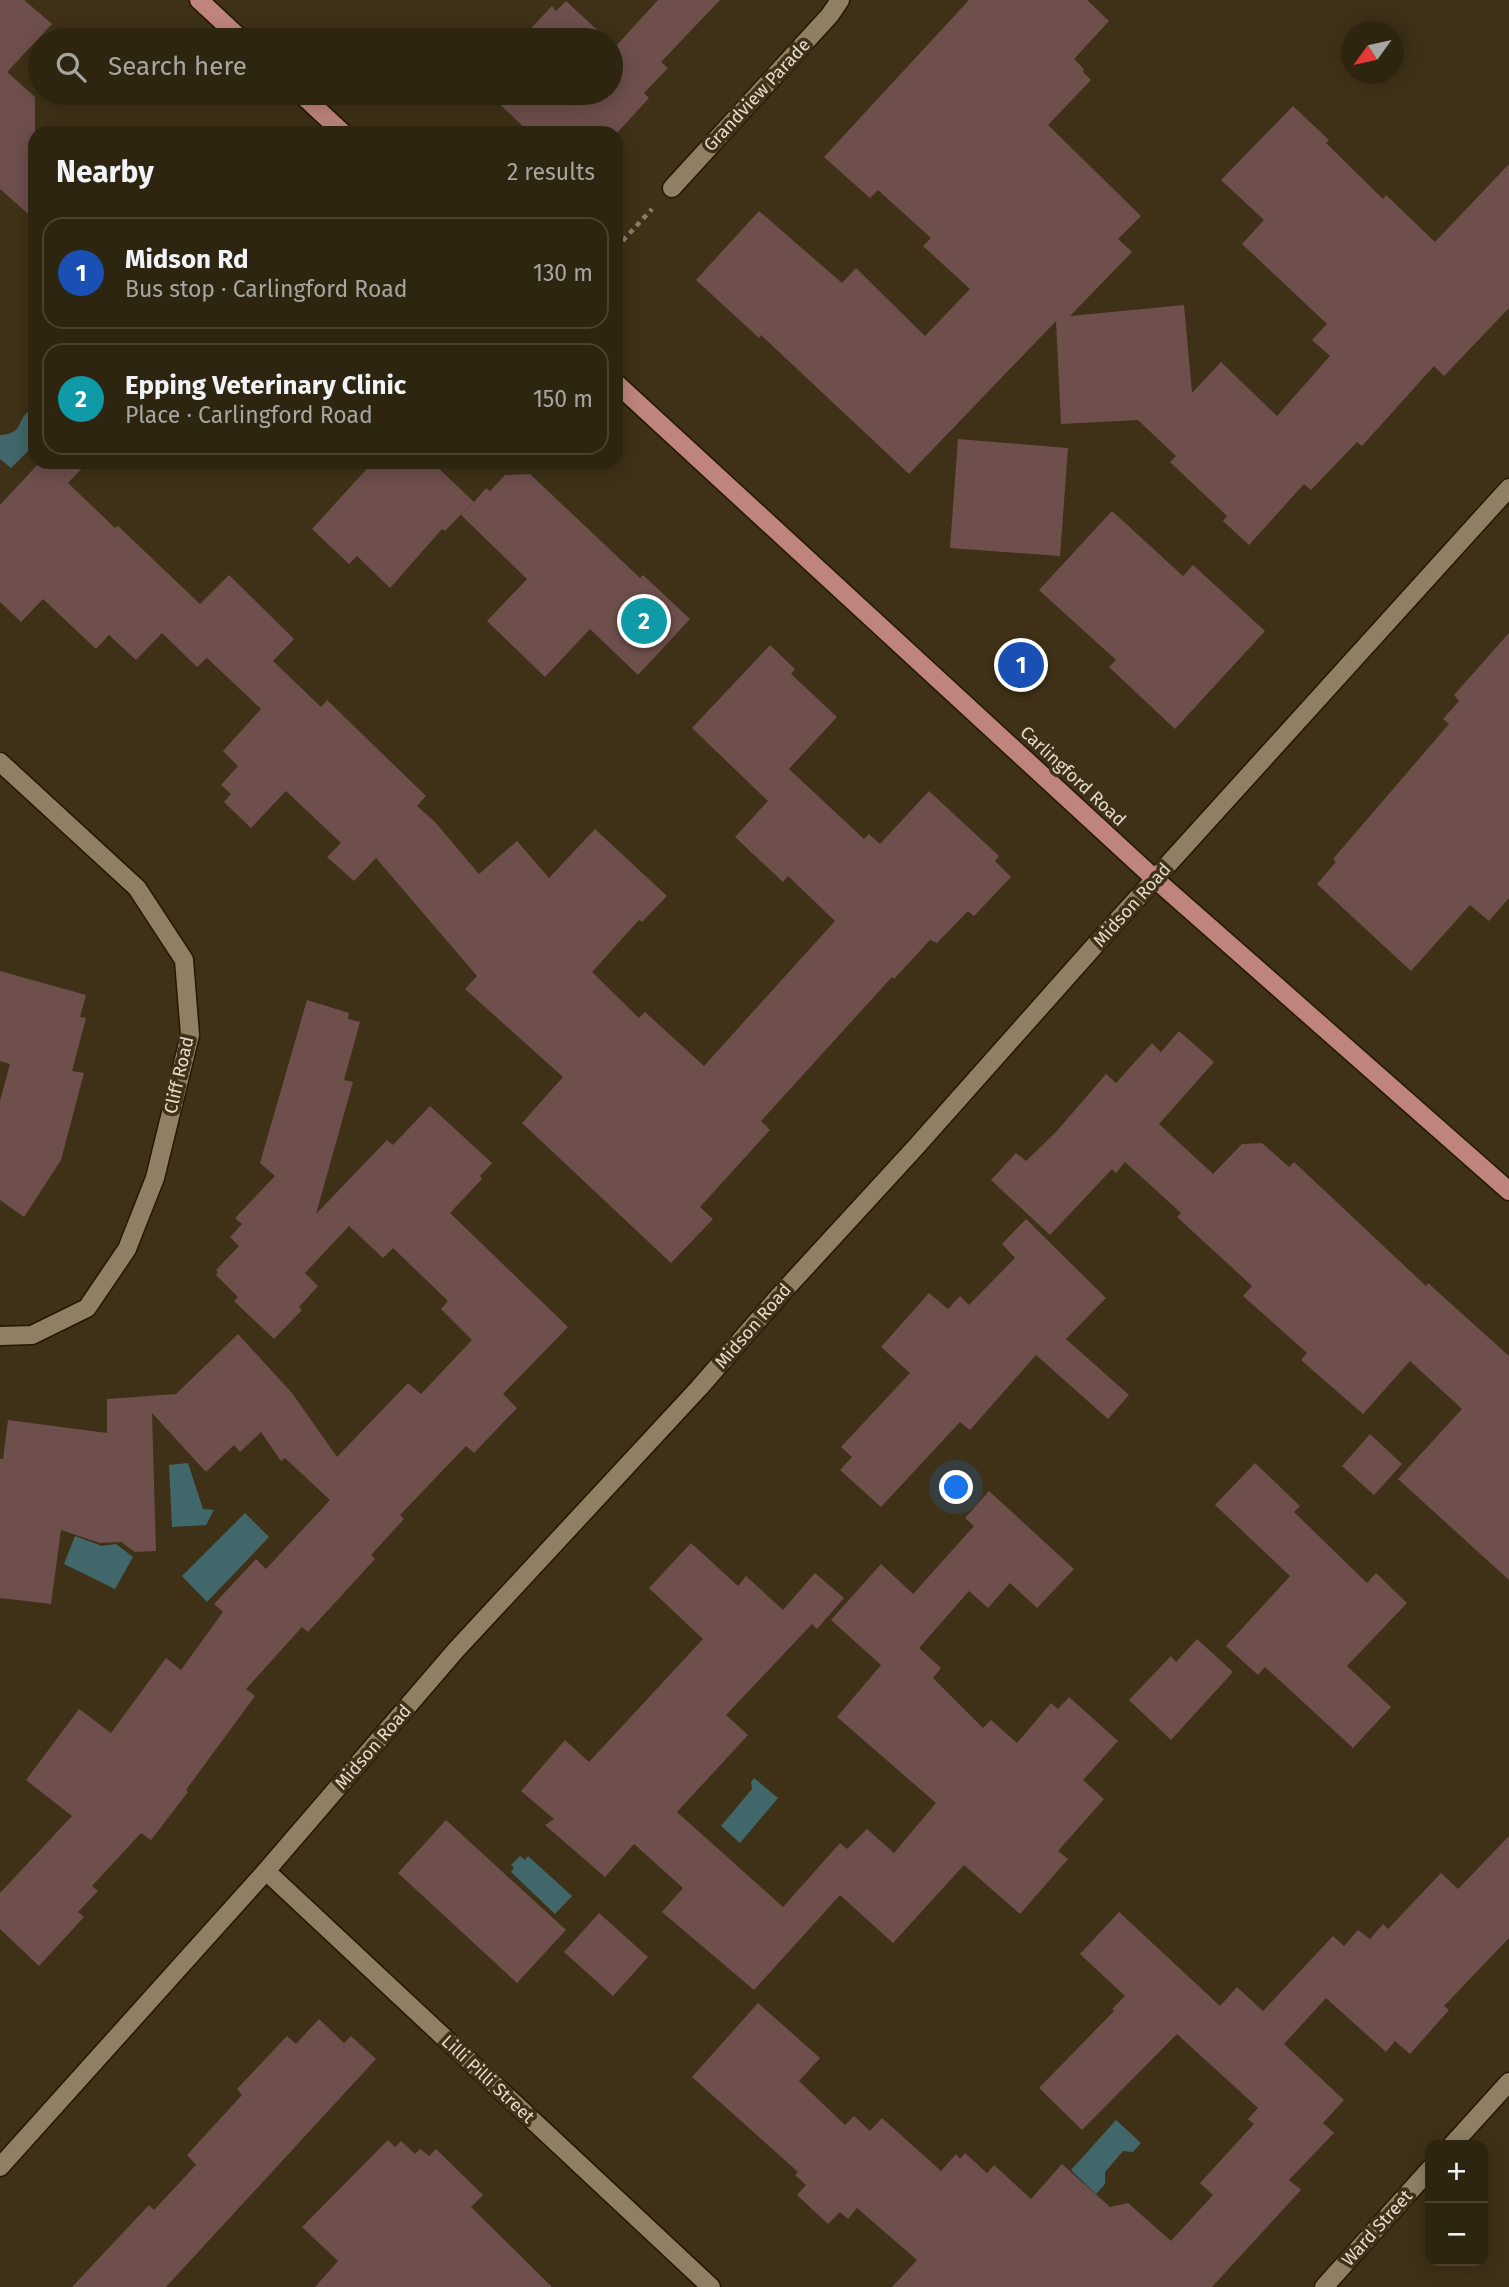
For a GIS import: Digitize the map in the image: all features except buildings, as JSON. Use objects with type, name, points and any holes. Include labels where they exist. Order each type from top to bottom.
[{"type":"main road","points":[[199,0],[229,28]]},
{"type":"main road","points":[[313,105],[335,126]]},
{"type":"main road","name":"Carlingford Road","points":[[623,389],[1154,879],[1509,1191]]},
{"type":"street","name":"Grandview Parade","points":[[672,188],[830,15],[840,0]]},
{"type":"street","name":"Midson Road","points":[[0,2167],[266,1871],[456,1650],[699,1388],[1154,879],[1509,488]]},
{"type":"street","name":"Cliff Road","points":[[0,762],[137,888],[184,960],[190,1035],[155,1178],[127,1249],[87,1308],[32,1335],[0,1336]]},
{"type":"street","name":"Lilli Pilli Street","points":[[266,1871],[711,2287]]},
{"type":"street","points":[[1457,2140],[1509,2082]]},
{"type":"street","name":"Ward Street","points":[[1324,2287],[1425,2175]]},
{"type":"path","points":[[623,240],[672,188]]},
{"type":"water","points":[[28,412],[28,451],[11,468],[0,459],[0,435],[13,432]]},
{"type":"water","points":[[188,1463],[203,1509],[214,1510],[206,1525],[172,1527],[169,1465]]},
{"type":"water","points":[[245,1513],[269,1537],[207,1602],[182,1576]]},
{"type":"water","points":[[75,1536],[102,1546],[116,1544],[133,1557],[115,1589],[64,1564]]},
{"type":"water","points":[[754,1778],[778,1798],[740,1843],[721,1826],[752,1789],[751,1782]]},
{"type":"water","points":[[520,1856],[525,1860],[528,1856],[572,1896],[555,1914],[511,1872],[514,1868],[511,1865]]},
{"type":"water","points":[[1116,2120],[1141,2143],[1133,2152],[1123,2151],[1105,2172],[1105,2184],[1096,2194],[1071,2170]]},
{"type":"place","name":"Epping Veterinary Clinic","points":[[644,621]]},
{"type":"place","name":"Midson Rd","points":[[1021,665]]}]
